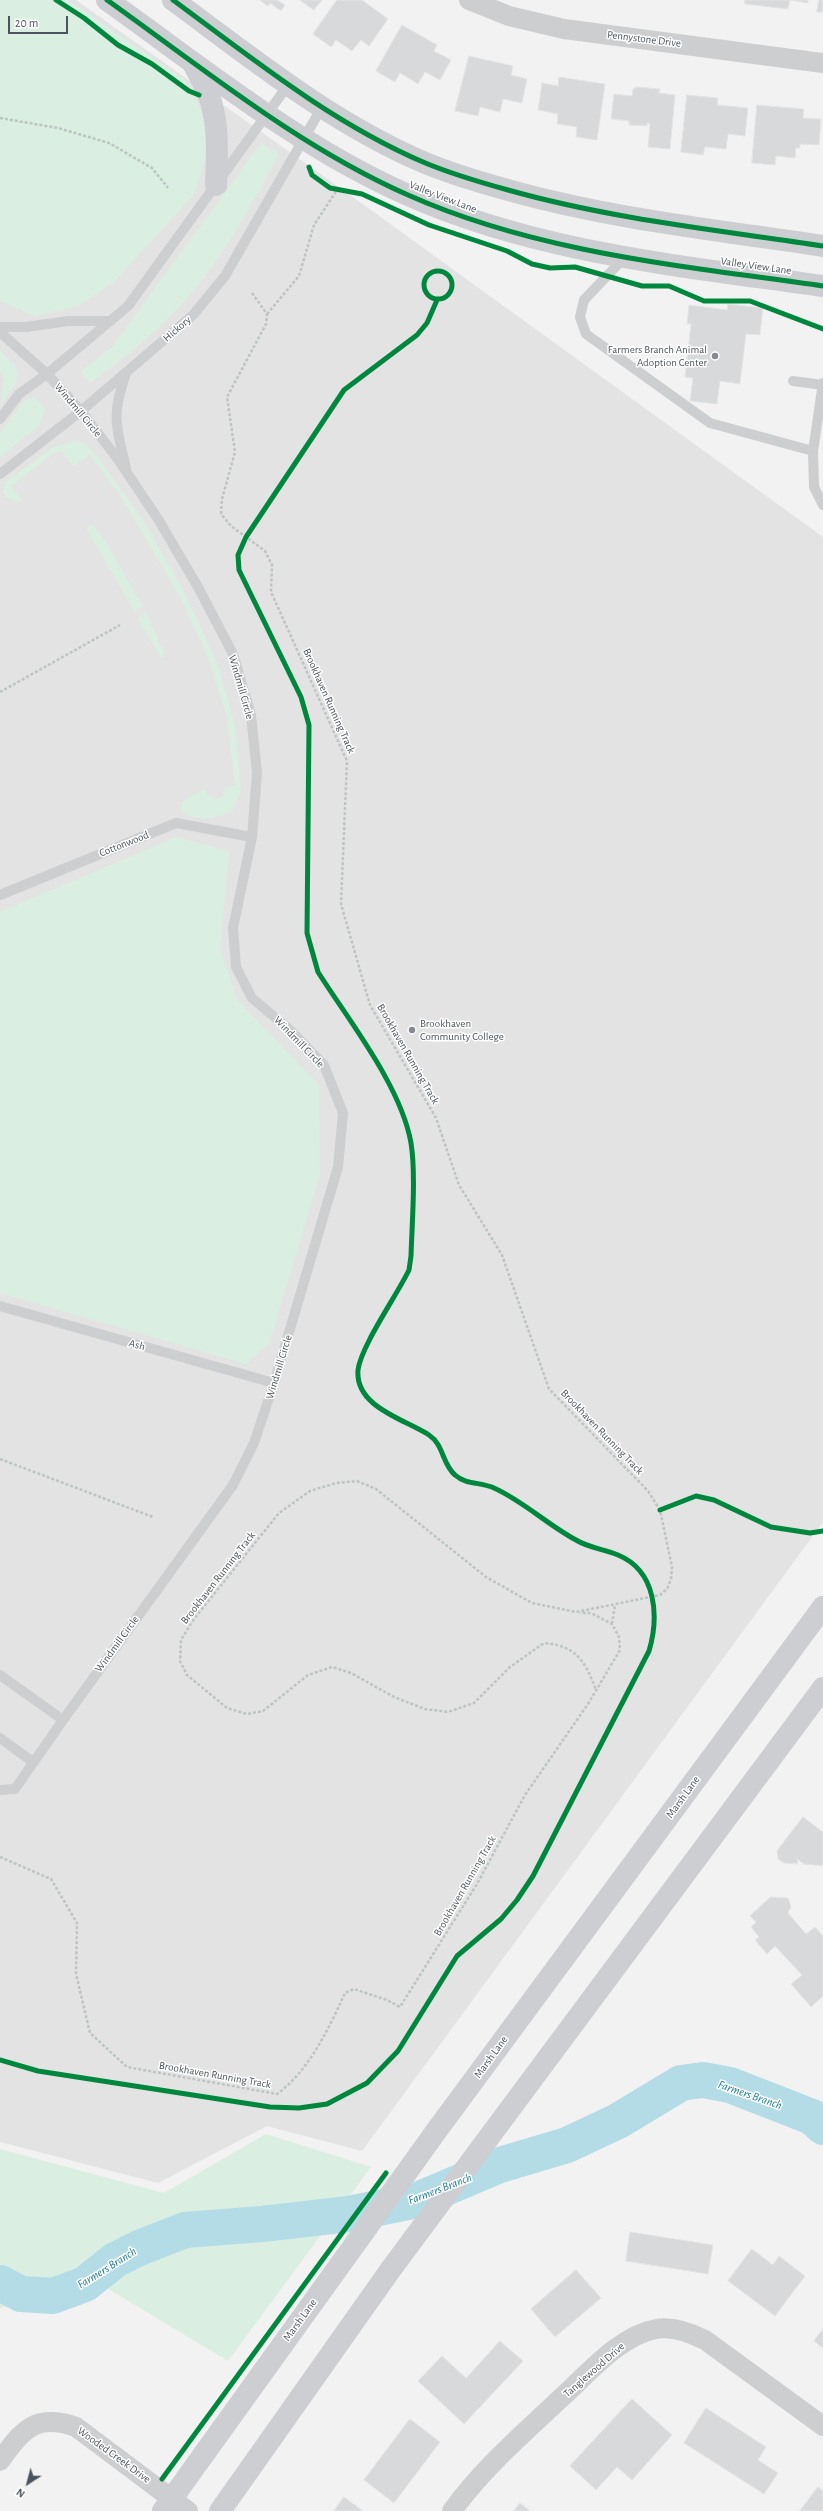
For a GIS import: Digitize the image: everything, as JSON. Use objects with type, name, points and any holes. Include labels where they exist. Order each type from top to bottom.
[{"type":"main road","name":"Valley View Lane","points":[[107,0],[266,114],[303,138],[407,195],[460,216],[578,248],[625,257],[823,286]]},
{"type":"main road","points":[[173,0],[288,85],[361,131],[422,162],[453,174],[535,197],[603,213],[823,246]]},
{"type":"main road","points":[[192,62],[211,101],[218,146],[216,184]]},
{"type":"main road","name":"Marsh Lane","points":[[174,2507],[342,2262],[433,2136],[823,1607]]},
{"type":"main road","points":[[220,2511],[392,2269],[823,1688]]},
{"type":"street","name":"Pennystone Drive","points":[[469,0],[509,16],[564,29],[823,63]]},
{"type":"street","name":"Tanglewood Drive","points":[[452,2511],[490,2464],[605,2358],[630,2339],[656,2329],[688,2331],[706,2340],[823,2426]]},
{"type":"street","name":"Wooded Creek Drive","points":[[0,2461],[22,2433],[40,2422],[58,2420],[76,2427],[174,2507]]},
{"type":"lane","points":[[0,419],[19,394],[47,374],[128,306],[288,85]]},
{"type":"lane","name":"Hickory","points":[[0,474],[81,411],[193,315],[225,276],[322,106]]},
{"type":"lane","points":[[625,257],[584,300],[580,317],[586,334],[710,423],[813,451]]},
{"type":"lane","points":[[0,327],[26,327],[68,321],[111,321]]},
{"type":"lane","name":"Windmill Circle","points":[[0,332],[47,374],[81,411],[128,474],[162,525],[198,587],[233,654],[251,715],[257,773],[252,837],[232,928],[236,967],[252,998],[290,1030],[324,1065],[343,1113],[338,1167],[274,1383],[254,1443],[233,1485],[15,1788],[0,1790]]},
{"type":"lane","points":[[127,372],[117,398],[115,421],[128,474]]},
{"type":"lane","points":[[793,381],[823,384],[813,451],[814,487],[823,505]]},
{"type":"lane","name":"Cottonwood","points":[[0,895],[176,823],[252,837]]},
{"type":"lane","name":"Ash","points":[[0,1306],[274,1383]]},
{"type":"lane","points":[[0,1675],[63,1720]]},
{"type":"lane","points":[[0,1738],[33,1762]]},
{"type":"path","points":[[0,118],[58,128],[109,143],[152,168],[168,188]]},
{"type":"path","points":[[252,293],[267,314],[299,276],[314,225],[339,191],[330,188]]},
{"type":"path","points":[[243,543],[250,530]]},
{"type":"path","points":[[0,692],[120,625]]},
{"type":"path","points":[[0,1459],[153,1517]]},
{"type":"path","points":[[660,1510],[666,1507]]},
{"type":"path","points":[[651,1594],[653,1603]]},
{"type":"path","points":[[612,1624],[615,1605]]},
{"type":"shaded area","name":"Brookhaven Community College","points":[[0,0],[76,0],[364,205],[823,537],[823,1522],[362,2151],[267,2126],[158,2183],[0,2142]]},
{"type":"green space","points":[[0,0],[68,0],[185,80],[215,134],[193,196],[114,282],[80,305],[35,316],[0,301]]},
{"type":"green space","points":[[261,143],[279,154],[243,220],[215,262],[184,302],[167,320],[140,345],[90,383],[80,372],[111,348]]},
{"type":"green space","points":[[0,351],[14,364],[18,371],[16,383],[0,406],[4,379],[0,371]]},
{"type":"green space","points":[[35,397],[45,408],[39,426],[0,457],[0,433],[23,401]]},
{"type":"green space","points":[[74,441],[86,444],[96,455],[143,520],[183,590],[217,662],[235,725],[241,790],[232,812],[219,816],[199,818],[193,817],[181,811],[182,802],[204,789],[208,795],[216,799],[223,797],[224,787],[235,786],[227,717],[208,658],[182,601],[121,497],[90,455],[73,466],[61,451],[53,454],[11,486],[22,500],[17,502],[6,497],[3,492],[4,483],[52,448]]},
{"type":"green space","points":[[89,525],[94,526],[104,539],[143,607],[134,611],[87,530]]},
{"type":"green space","points":[[146,613],[164,652],[164,656],[161,658],[137,618]]},
{"type":"green space","points":[[176,837],[229,851],[220,949],[237,999],[319,1085],[320,1175],[269,1344],[246,1364],[0,1293],[0,912]]},
{"type":"green space","points":[[266,2134],[371,2167],[228,2361],[105,2287],[0,2308],[0,2149],[164,2193]]},
{"type":"building","points":[[260,0],[277,0],[285,5],[281,11],[270,3],[268,6]]},
{"type":"building","points":[[300,0],[322,0],[314,10]]},
{"type":"building","points":[[337,0],[362,0],[388,19],[369,46],[361,40],[352,51],[336,40],[331,47],[313,34]]},
{"type":"building","points":[[745,0],[790,0],[788,9],[745,4]]},
{"type":"building","points":[[790,0],[808,0],[808,3]]},
{"type":"building","points":[[819,0],[823,0],[823,12],[817,12]]},
{"type":"building","points":[[402,25],[437,45],[434,51],[451,60],[440,80],[425,72],[418,84],[400,73],[395,82],[376,71]]},
{"type":"building","points":[[469,56],[513,66],[511,75],[527,79],[522,103],[503,99],[500,112],[480,107],[478,116],[455,111]]},
{"type":"building","points":[[559,77],[605,84],[597,140],[576,137],[577,127],[557,124],[558,114],[538,110],[542,83],[558,86]]},
{"type":"building","points":[[638,87],[660,89],[659,93],[675,95],[670,149],[648,147],[650,124],[647,123],[647,126],[629,125],[629,121],[611,119],[614,94],[632,96],[633,89]]},
{"type":"building","points":[[687,95],[718,98],[717,105],[748,108],[745,136],[728,134],[726,149],[705,147],[703,155],[681,152]]},
{"type":"building","points":[[757,105],[804,109],[803,118],[821,119],[819,145],[800,144],[800,148],[796,148],[795,158],[776,156],[775,165],[752,163]]},
{"type":"building","name":"Farmers Branch Animal Adoption Center","points":[[728,304],[763,308],[760,335],[746,334],[740,384],[720,381],[717,404],[690,401],[693,378],[685,377],[691,324],[687,324],[689,305],[727,310]]},
{"type":"building","points":[[803,1817],[823,1832],[823,1866],[804,1864],[797,1859],[798,1864],[784,1863],[778,1859],[777,1851]]},
{"type":"building","points":[[771,1897],[788,1898],[791,1907],[788,1913],[806,1934],[815,1927],[823,1936],[823,1996],[811,2007],[791,1984],[802,1975],[775,1946],[767,1954],[755,1940],[759,1937],[751,1927],[756,1922],[750,1916]]},
{"type":"building","points":[[630,2232],[713,2245],[708,2274],[626,2261]]},
{"type":"building","points":[[752,2249],[773,2265],[779,2256],[805,2276],[775,2316],[728,2281]]},
{"type":"building","points":[[576,2270],[601,2298],[555,2337],[531,2309]]},
{"type":"building","points":[[823,2329],[823,2348],[814,2341]]},
{"type":"building","points":[[500,2341],[523,2361],[464,2424],[418,2381],[442,2356],[466,2378]]},
{"type":"building","points":[[632,2399],[672,2435],[632,2480],[617,2467],[596,2490],[570,2466]]},
{"type":"building","points":[[706,2408],[766,2447],[758,2460],[778,2473],[764,2494],[684,2443]]},
{"type":"building","points":[[410,2419],[440,2442],[394,2503],[364,2480]]},
{"type":"building","points":[[818,2487],[823,2491],[823,2511],[800,2511]]},
{"type":"building","points":[[344,2497],[363,2511],[334,2511]]},
{"type":"building","points":[[520,2503],[530,2511],[514,2511]]},
{"type":"waterway","name":"Farmers Branch","points":[[0,2283],[21,2294],[53,2296],[85,2284],[115,2260],[139,2248],[185,2230],[262,2224],[349,2214],[417,2200],[500,2165],[567,2145],[618,2121],[681,2083],[703,2080],[730,2085],[812,2117],[823,2127]]},
{"type":"cycle path","points":[[56,0],[84,18],[118,45],[152,64],[189,91],[199,95]]},
{"type":"cycle path","points":[[107,0],[253,105],[329,154],[368,176],[408,195],[457,215],[508,231],[612,255],[717,272],[823,286]]},
{"type":"cycle path","points":[[173,0],[263,67],[325,109],[357,129],[389,146],[444,170],[508,190],[586,209],[664,223],[823,246]]},
{"type":"cycle path","points":[[309,167],[312,175],[330,188],[362,194],[429,225],[507,251],[532,264],[550,268],[575,267],[642,286],[669,286],[704,301],[750,301],[823,329]]},
{"type":"cycle path","points":[[438,271],[444,272],[448,275],[451,279],[452,285],[451,291],[448,295],[444,298],[438,299],[432,298],[428,295],[425,291],[424,285],[425,279],[428,275],[432,272],[438,271]]},
{"type":"cycle path","points":[[0,2060],[38,2071],[270,2107],[299,2108],[327,2104],[367,2083],[398,2051],[457,1956],[501,1919],[517,1900],[533,1876],[649,1651],[654,1624],[652,1596],[648,1583],[641,1572],[631,1562],[618,1555],[581,1543],[505,1493],[489,1486],[469,1482],[459,1478],[451,1471],[434,1439],[373,1403],[364,1394],[359,1383],[358,1370],[372,1334],[409,1270],[411,1256],[413,1199],[411,1143],[397,1099],[372,1054],[318,972],[307,933],[309,725],[301,697],[239,570],[238,555],[246,537],[344,390],[417,335],[427,323],[437,300]]},
{"type":"cycle path","points":[[660,1510],[696,1496],[714,1500],[771,1527],[810,1533],[823,1531]]},
{"type":"cycle path","points":[[162,2479],[386,2173]]},
{"type":"place","name":"Farmers Branch Animal Adoption Center","points":[[715,356]]},
{"type":"place","name":"Brookhaven Community College","points":[[412,1030]]}]
